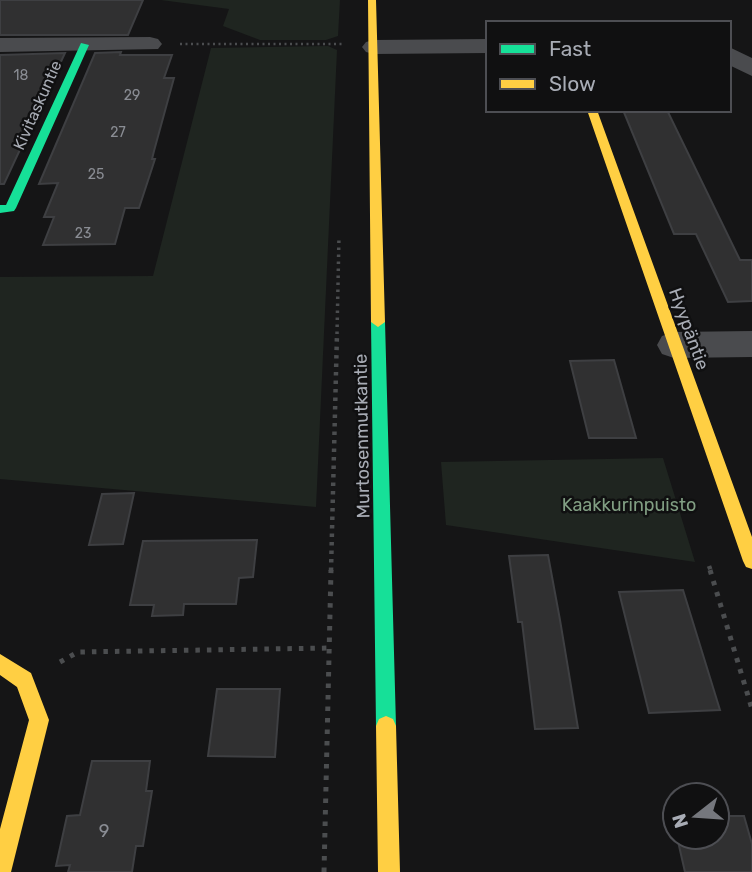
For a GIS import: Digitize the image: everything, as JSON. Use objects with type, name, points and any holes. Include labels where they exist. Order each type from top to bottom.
[{"type":"street","name":"Murtosenmutkantie","points":[[372,0],[389,872]]},
{"type":"street","points":[[0,45],[150,44]]},
{"type":"street","name":"Kivitaskuntie","points":[[0,209],[10,208],[84,45]]},
{"type":"street","points":[[374,47],[486,46]]},
{"type":"street","points":[[731,55],[752,69]]},
{"type":"street","name":"Hyypäntie","points":[[593,112],[752,561]]},
{"type":"street","points":[[674,345],[752,344]]},
{"type":"street","points":[[0,664],[24,680],[39,720],[1,872]]},
{"type":"path","points":[[343,58],[344,33]]},
{"type":"path","points":[[150,44],[344,44]]},
{"type":"path","points":[[324,872],[340,222]]},
{"type":"path","points":[[24,680],[78,652],[330,648]]},
{"type":"green space","points":[[161,0],[340,0],[338,36],[326,40],[260,40],[223,26],[229,9]]},
{"type":"green space","points":[[328,46],[337,50],[316,507],[0,479],[0,277],[153,276],[211,48]]},
{"type":"green space","name":"Kaakkurinpuisto","points":[[663,458],[695,562],[446,525],[441,462]]},
{"type":"building","points":[[0,0],[143,0],[128,35],[0,35]]},
{"type":"building","points":[[121,52],[120,55],[172,55],[164,78],[174,78],[152,159],[155,159],[139,208],[125,208],[115,244],[43,245],[54,217],[44,217],[58,183],[39,184],[95,53]]},
{"type":"building","points":[[65,53],[4,184],[0,184],[0,55]]},
{"type":"building","points":[[624,112],[668,112],[740,260],[752,260],[752,301],[728,302],[696,234],[674,234]]},
{"type":"building","points":[[614,360],[636,438],[589,438],[570,361]]},
{"type":"building","points":[[134,493],[123,544],[89,545],[102,494]]},
{"type":"building","points":[[257,540],[253,577],[239,578],[236,604],[184,604],[183,615],[152,616],[154,605],[130,605],[143,541]]},
{"type":"building","points":[[548,555],[578,728],[535,729],[522,622],[518,622],[509,556]]},
{"type":"building","points":[[683,590],[720,710],[649,713],[619,592]]},
{"type":"building","points":[[217,689],[280,689],[275,757],[208,756]]},
{"type":"building","points":[[92,761],[150,761],[146,791],[152,791],[143,846],[136,846],[132,872],[68,872],[70,865],[56,866],[67,816],[80,815]]},
{"type":"building","points":[[731,816],[744,816],[752,844],[752,872],[685,872],[680,851],[731,851]]},
{"type":"traffic: fast","points":[[0,209],[10,208],[84,45]]},
{"type":"traffic: fast","points":[[378,322],[386,726]]},
{"type":"traffic: slow","points":[[372,0],[378,322]]},
{"type":"traffic: slow","points":[[593,112],[752,561]]},
{"type":"traffic: slow","points":[[0,664],[24,680],[39,720],[0,872]]},
{"type":"traffic: slow","points":[[386,726],[389,872]]}]
